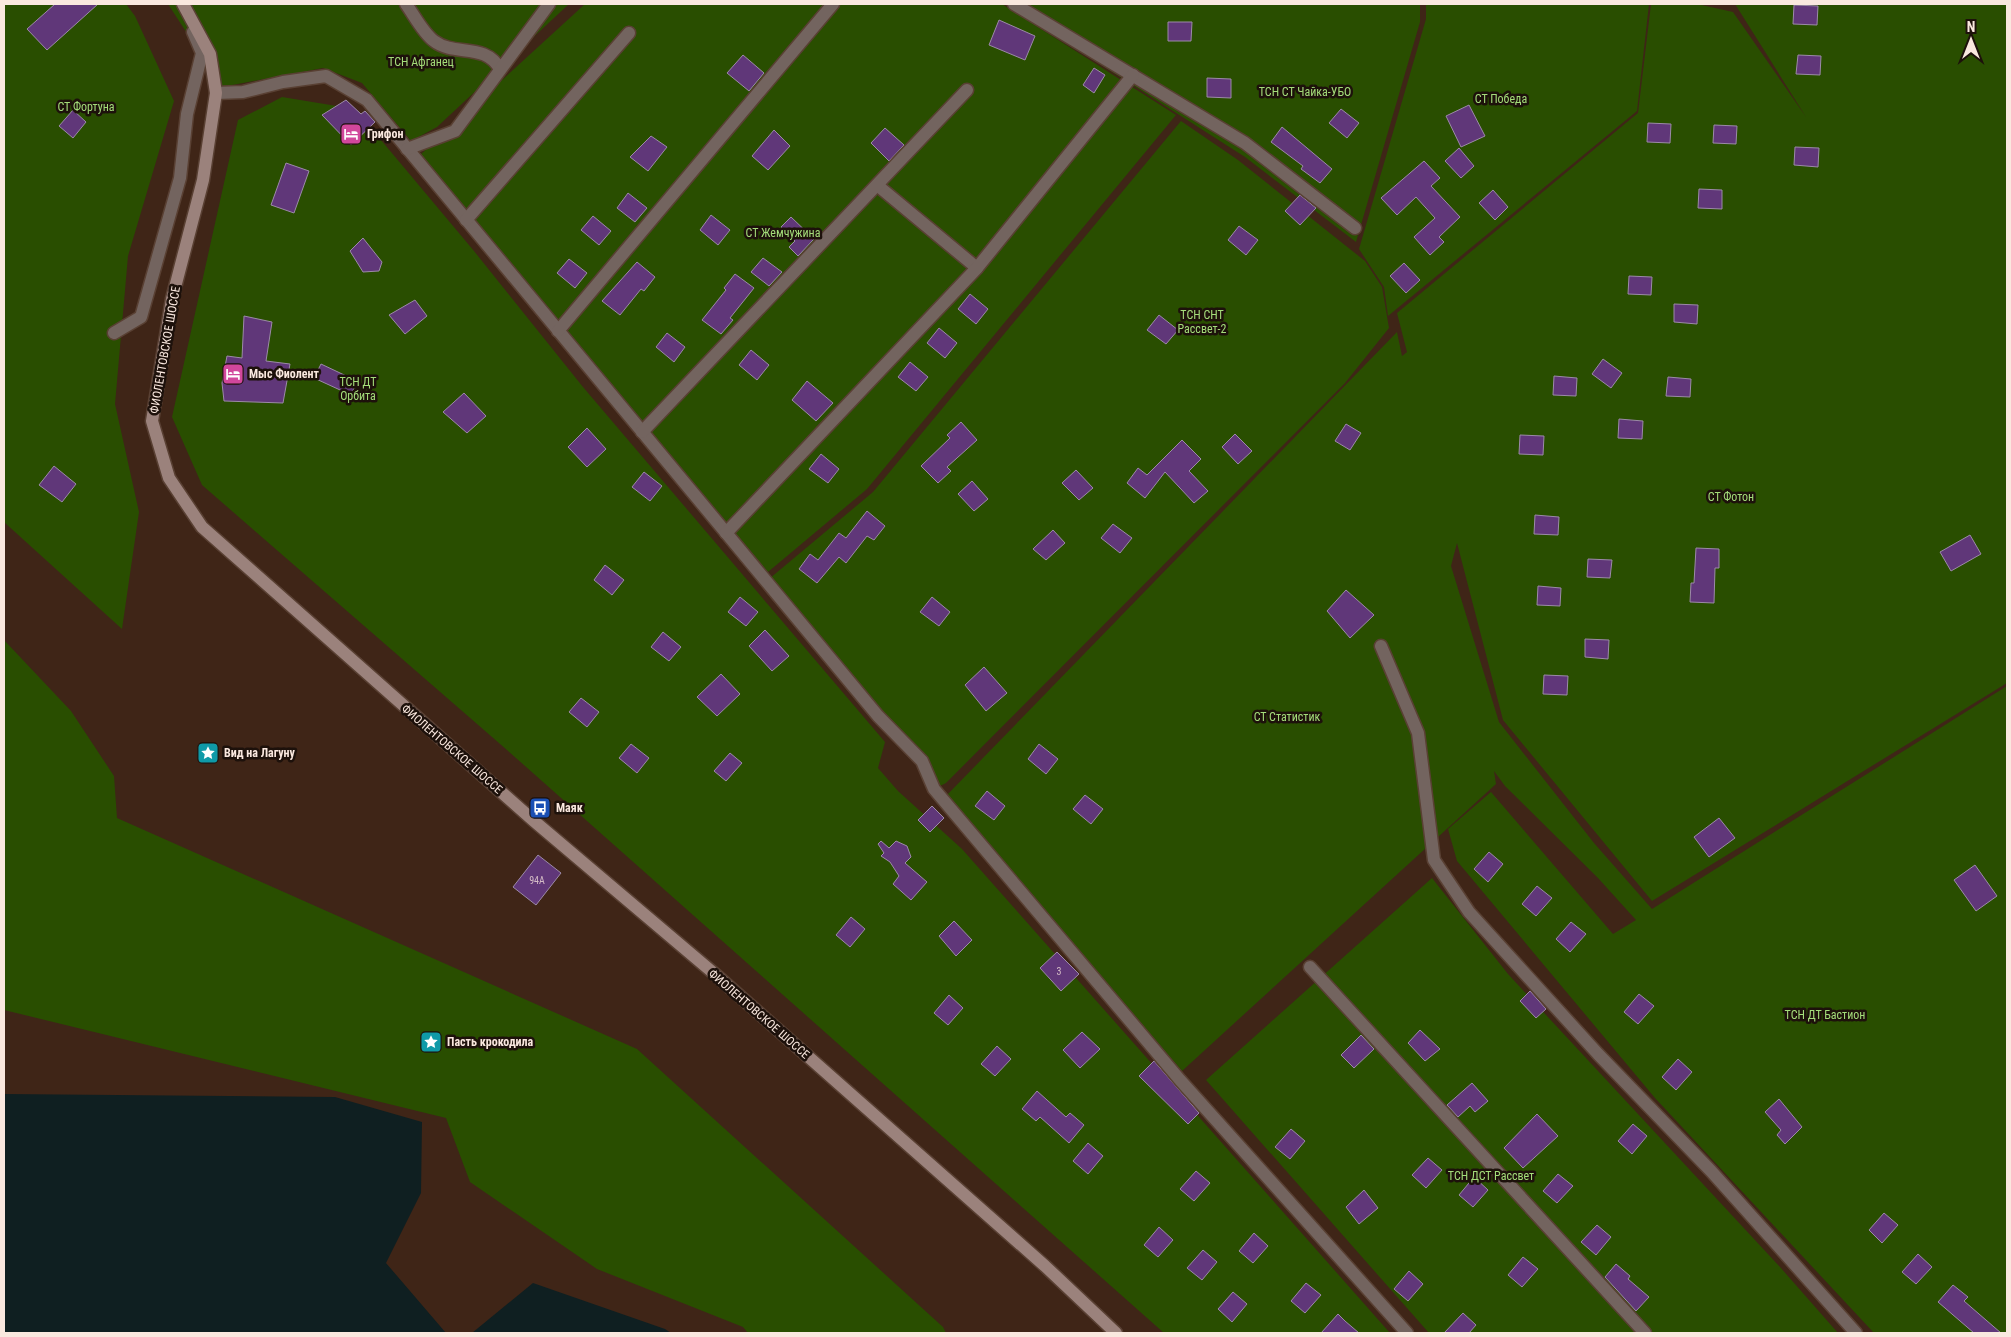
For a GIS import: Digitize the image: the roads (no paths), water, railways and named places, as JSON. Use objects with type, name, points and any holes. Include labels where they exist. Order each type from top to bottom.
[{"type":"main road","name":"ФИОЛЕНТОВСКОЕ ШОССЕ","points":[[183,4],[210,54],[216,94],[203,180],[172,299],[152,421],[169,478],[202,527],[1045,1266],[1116,1333]]},
{"type":"street","points":[[114,333],[141,317],[180,178],[187,114],[202,53],[183,4]]},
{"type":"street","points":[[406,4],[432,40],[459,49],[478,51],[492,59],[500,69]]},
{"type":"street","points":[[407,149],[455,131],[549,4]]},
{"type":"street","points":[[558,331],[833,4]]},
{"type":"street","points":[[1014,4],[1245,142],[1355,228]]},
{"type":"street","points":[[466,220],[629,33]]},
{"type":"street","points":[[726,533],[977,268],[1133,75]]},
{"type":"street","points":[[216,94],[243,92],[282,82],[326,76],[367,100],[878,716],[922,761],[934,789],[988,855],[1180,1080],[1408,1333]]},
{"type":"street","points":[[642,432],[967,90]]},
{"type":"street","points":[[877,185],[977,268]]},
{"type":"street","points":[[1381,646],[1418,733],[1434,860],[1469,912],[1598,1054],[1711,1171],[1856,1333]]},
{"type":"street","points":[[1310,967],[1645,1333]]},
{"type":"place","name":"Грифон","points":[[351,134]]},
{"type":"place","name":"Мыс Фиолент","points":[[233,374]]},
{"type":"place","name":"Вид на Лагуну","points":[[208,753]]},
{"type":"place","name":"Маяк","points":[[540,808]]},
{"type":"place","name":"Пасть крокодила","points":[[431,1042]]},
{"type":"park label","name":"ТСН Афганец","points":[[421,62]]},
{"type":"park label","name":"ТСН СТ Чайка-УБО","points":[[1305,92]]},
{"type":"park label","name":"СТ Победа","points":[[1501,99]]},
{"type":"park label","name":"СТ Фортуна","points":[[86,107]]},
{"type":"park label","name":"СТ Жемчужина","points":[[783,233]]},
{"type":"park label","name":"ТСН СНТ Рассвет-2","points":[[1202,322]]},
{"type":"park label","name":"ТСН ДТ Орбита","points":[[358,389]]},
{"type":"park label","name":"СТ Фотон","points":[[1731,497]]},
{"type":"park label","name":"СТ Статистик","points":[[1287,717]]},
{"type":"park label","name":"ТСН ДТ Бастион","points":[[1825,1015]]},
{"type":"park label","name":"ТСН ДСТ Рассвет","points":[[1491,1176]]}]
